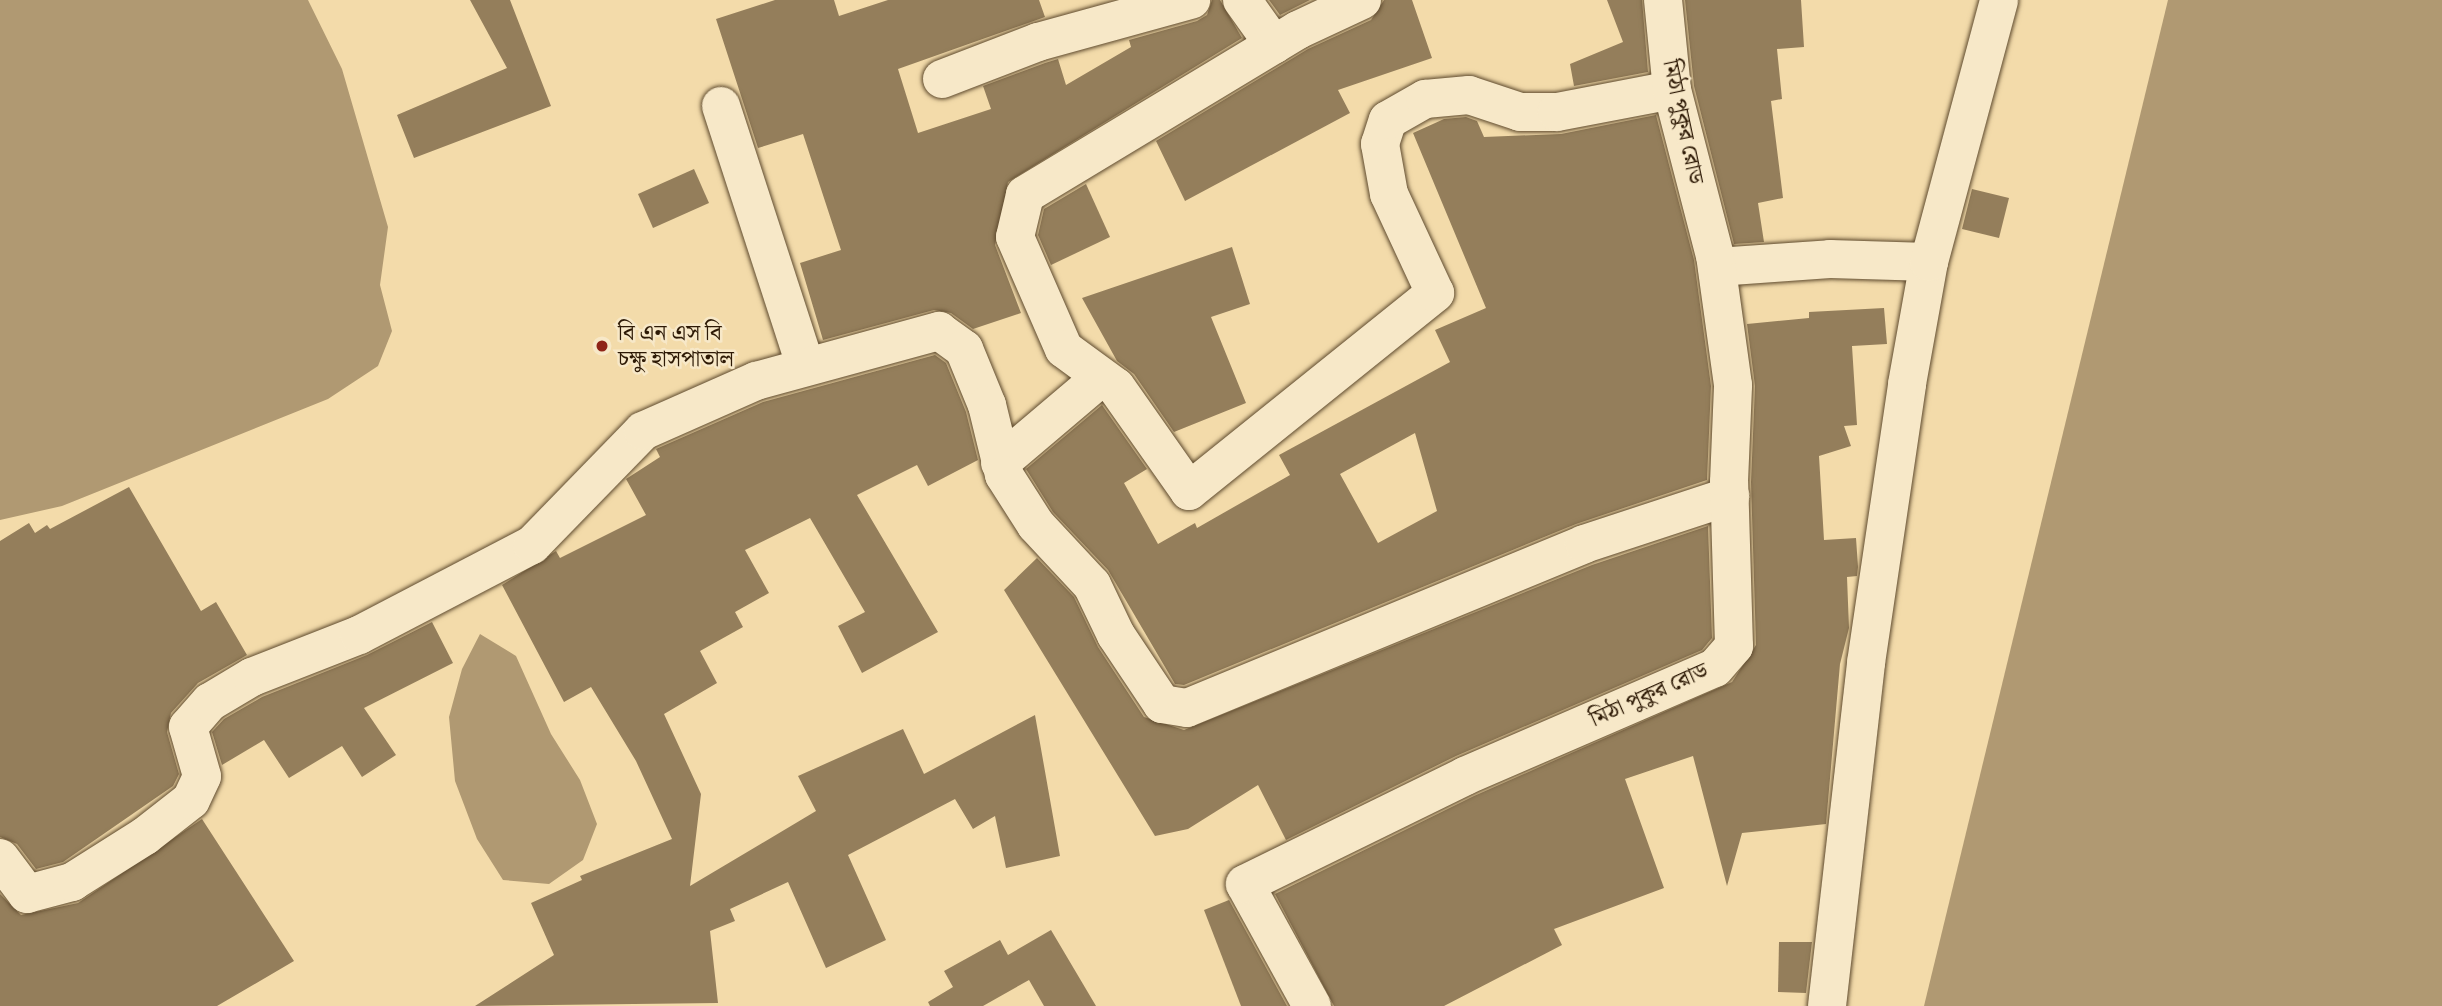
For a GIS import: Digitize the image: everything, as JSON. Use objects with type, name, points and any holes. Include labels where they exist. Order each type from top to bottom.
[{"type":"street","points":[[942,79],[1038,42],[1191,0]]},
{"type":"street","points":[[1242,0],[1274,45]]},
{"type":"street","points":[[1362,0],[1274,45],[1025,195],[1015,237],[1064,349],[1099,379],[1116,387],[1189,491],[1435,293],[1389,194],[1380,145],[1388,120],[1425,99],[1469,95],[1520,112],[1557,112],[1672,90]]},
{"type":"street","name":"মিঠা পুকুর রোড","points":[[1312,1006],[1245,884],[1465,776],[1715,668],[1734,646],[1730,496],[1733,385],[1717,267],[1672,90],[1663,0]]},
{"type":"street","points":[[1827,1006],[1866,663],[1929,262],[1999,0]]},
{"type":"street","points":[[720,106],[806,367]]},
{"type":"street","points":[[1717,267],[1830,259],[1929,262]]},
{"type":"street","points":[[0,858],[26,894],[72,882],[191,800],[202,776],[188,727],[210,702],[252,677],[359,635],[532,545],[643,431],[755,381],[939,331],[964,349],[987,405],[1000,463],[1036,525],[1092,585],[1116,635],[1162,704],[1187,708],[1584,544],[1730,496]]},
{"type":"street","points":[[1000,463],[1099,379]]},
{"type":"shaded area","points":[[0,0],[308,0],[342,69],[388,227],[380,285],[392,331],[378,366],[328,399],[62,506],[0,520]]},
{"type":"shaded area","points":[[2168,0],[2442,0],[2442,1006],[1924,1006]]},
{"type":"shaded area","points":[[480,634],[516,656],[551,734],[580,780],[597,824],[583,860],[549,884],[503,880],[477,839],[455,781],[449,717],[462,669]]},
{"type":"building","points":[[470,0],[510,0],[551,106],[414,158],[397,115],[507,68]]},
{"type":"building","points":[[775,0],[834,0],[839,16],[888,0],[1039,0],[1045,17],[898,69],[918,133],[991,109],[983,86],[1045,63],[1058,59],[1066,85],[1131,47],[1129,40],[1197,21],[1207,15],[1212,0],[1220,0],[1242,38],[1008,182],[995,245],[1021,313],[973,329],[951,313],[934,310],[823,340],[800,263],[841,250],[803,134],[758,148],[716,19]]},
{"type":"building","points":[[1269,0],[1310,0],[1280,15]]},
{"type":"building","points":[[1384,0],[1412,0],[1432,58],[1338,90],[1350,113],[1185,201],[1156,141],[1308,49],[1371,20]]},
{"type":"building","points":[[1607,0],[1642,0],[1648,72],[1574,86],[1570,64],[1623,42]]},
{"type":"building","points":[[1685,0],[1801,0],[1804,47],[1777,49],[1782,99],[1771,101],[1783,198],[1758,203],[1764,242],[1734,244],[1694,86]]},
{"type":"building","points":[[1656,115],[1694,260],[1711,386],[1707,480],[1576,524],[1184,685],[1175,684],[1108,570],[1053,512],[1026,469],[1102,405],[1147,469],[1124,483],[1158,544],[1195,523],[1197,528],[1290,475],[1279,455],[1450,362],[1435,330],[1486,308],[1413,133],[1444,119],[1466,117],[1477,121],[1484,137],[1561,134]],"holes":[[[1415,433],[1437,511],[1378,543],[1340,474]]]},
{"type":"building","points":[[694,169],[709,203],[653,228],[638,194]]},
{"type":"building","points":[[1086,184],[1110,237],[1051,265],[1038,235],[1044,209]]},
{"type":"building","points":[[1972,189],[2009,198],[1999,238],[1962,229]]},
{"type":"building","points":[[1232,247],[1250,304],[1211,317],[1246,403],[1174,432],[1134,374],[1117,361],[1082,298]]},
{"type":"building","points":[[1884,308],[1887,344],[1852,346],[1857,425],[1844,426],[1851,446],[1819,456],[1824,540],[1856,538],[1858,567],[1857,576],[1847,577],[1849,628],[1840,664],[1826,824],[1742,833],[1727,886],[1693,756],[1625,779],[1664,888],[1554,929],[1562,945],[1444,1006],[1334,1006],[1275,894],[1474,796],[1732,682],[1756,645],[1751,482],[1755,386],[1747,324],[1809,318],[1809,312]]},
{"type":"building","points":[[935,355],[946,363],[966,412],[978,460],[928,486],[917,465],[857,495],[938,632],[862,673],[838,626],[865,612],[810,518],[745,550],[769,593],[735,612],[743,627],[700,651],[717,683],[664,714],[701,794],[690,886],[816,811],[798,776],[903,729],[924,774],[1035,715],[1060,856],[1006,868],[995,816],[973,829],[955,799],[848,855],[886,940],[826,968],[788,882],[730,909],[735,921],[710,931],[718,1003],[475,1006],[554,955],[531,903],[582,880],[580,876],[672,839],[636,761],[591,687],[564,702],[502,585],[556,551],[560,558],[646,515],[626,479],[660,457],[656,449],[763,402]]},
{"type":"building","points":[[129,487],[201,611],[216,602],[247,655],[198,683],[171,713],[167,732],[179,774],[173,786],[63,862],[36,869],[17,844],[0,837],[0,541],[29,523],[35,533],[47,525],[50,529]]},
{"type":"building","points":[[1708,526],[1712,638],[1702,650],[1456,756],[1286,840],[1258,785],[1188,829],[1155,836],[1004,590],[1037,558],[1074,597],[1098,647],[1144,717],[1184,730],[1592,565]]},
{"type":"building","points":[[432,622],[453,663],[364,708],[396,755],[362,777],[342,746],[289,778],[264,740],[222,765],[212,732],[224,719],[262,697],[367,655]]},
{"type":"building","points":[[202,819],[294,961],[217,1006],[0,1006],[0,894],[21,915],[78,903]]},
{"type":"building","points":[[1229,900],[1287,1006],[1241,1006],[1204,910]]},
{"type":"building","points":[[1051,930],[1096,1006],[1044,1006],[1029,980],[983,1006],[930,1006],[928,1002],[953,987],[944,971],[1000,940],[1008,955]]},
{"type":"building","points":[[1779,942],[1812,942],[1806,993],[1778,992]]},
{"type":"place","name":"বি এন এস বি চক্ষু হাসপাতাল","points":[[602,346]]}]
